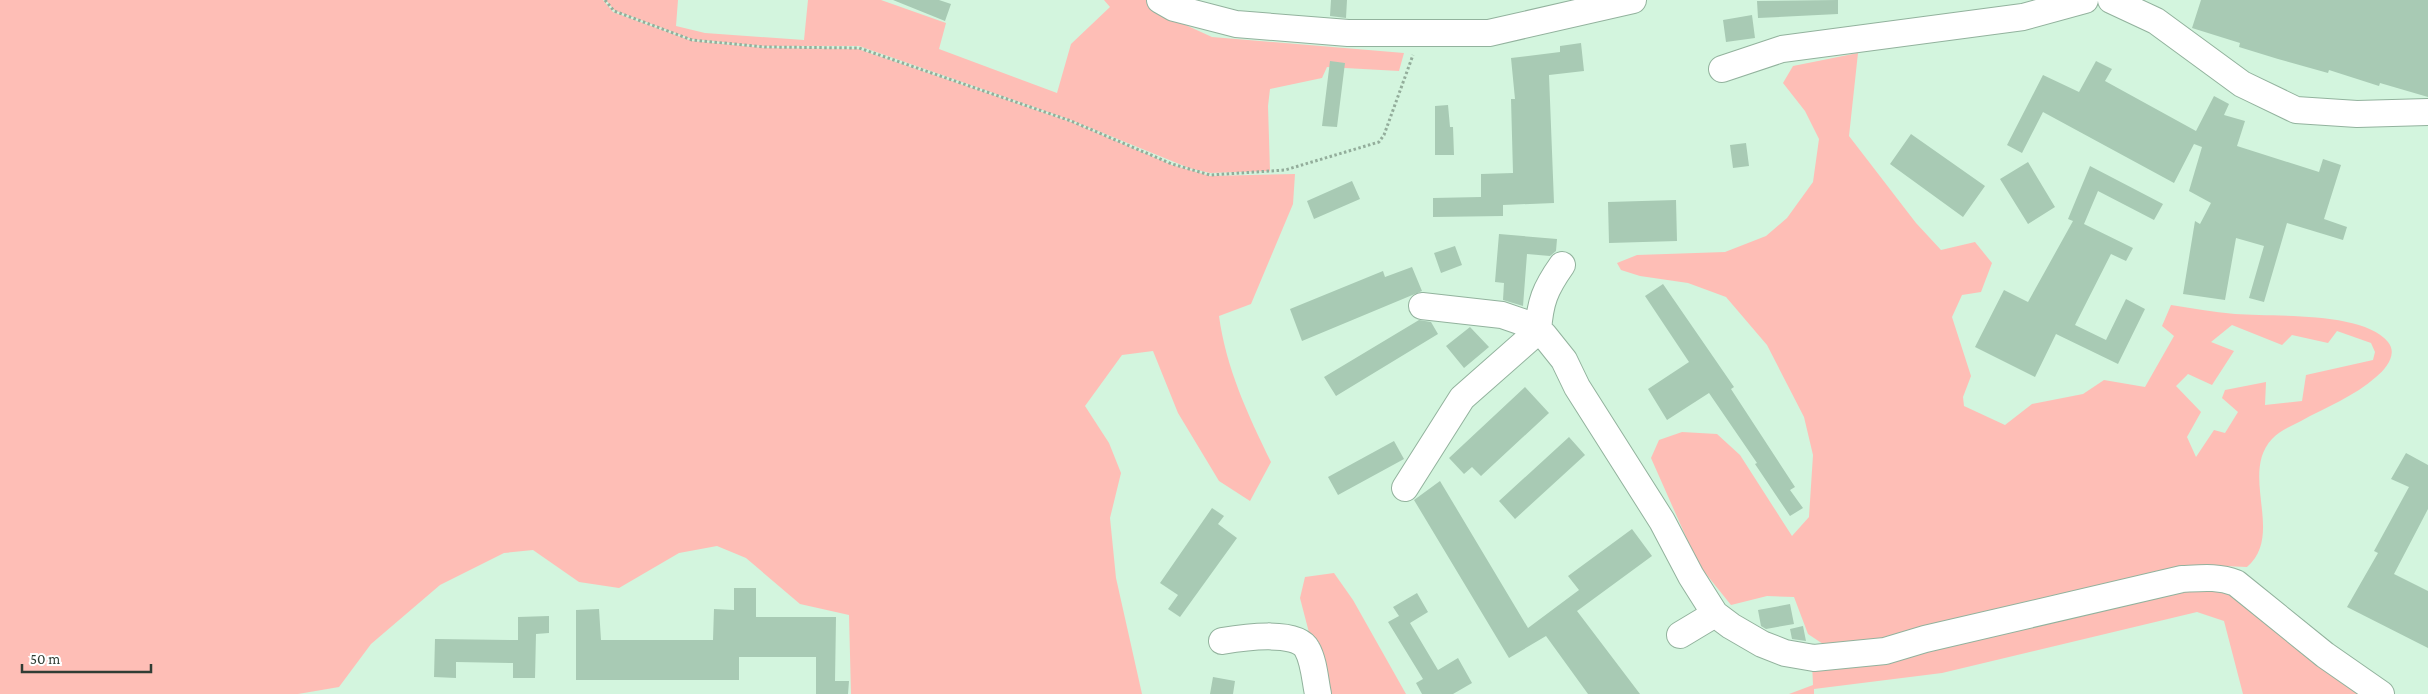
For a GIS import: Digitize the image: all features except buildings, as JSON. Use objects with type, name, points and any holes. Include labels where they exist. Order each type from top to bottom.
[{"type":"street","points":[[1160,0],[1183,11],[1236,24],[1348,33],[1489,33],[1633,0]]},
{"type":"street","points":[[1722,69],[1782,49],[2023,17],[2085,0]]},
{"type":"street","points":[[2111,0],[2156,21],[2242,84],[2296,110],[2357,114],[2428,112]]},
{"type":"street","points":[[1405,488],[1462,398],[1538,331],[1540,304],[1549,284],[1562,265]]},
{"type":"street","points":[[1422,306],[1502,315],[1544,335],[1564,360],[1577,387],[1662,521],[1691,576],[1715,614],[1762,644],[1785,653],[1823,657],[1886,651],[1925,639],[2182,579],[2223,578],[2244,589],[2324,654],[2381,694]]},
{"type":"street","points":[[1680,635],[1715,614]]},
{"type":"street","points":[[1222,641],[1271,637],[1300,641],[1307,648],[1318,694]]},
{"type":"path","points":[[605,0],[614,11],[692,40],[765,47],[859,48],[1071,121],[1172,164],[1210,175],[1285,170],[1379,142],[1384,135],[1400,94],[1420,33]]},
{"type":"shaded area","points":[[0,0],[603,0],[613,12],[692,41],[765,48],[858,49],[1071,122],[1172,165],[1210,176],[1295,174],[1293,204],[1251,304],[1219,316],[1232,373],[1246,409],[1271,462],[1250,501],[1219,481],[1178,413],[1153,351],[1122,355],[1085,406],[1109,443],[1121,473],[1110,518],[1116,578],[1142,694],[851,694],[849,615],[800,604],[746,558],[717,546],[679,553],[619,588],[579,582],[533,550],[504,553],[440,585],[371,644],[339,687],[298,694],[0,694]]},
{"type":"shaded area","points":[[606,0],[678,0],[676,26],[705,33],[804,40],[808,0],[881,0],[946,23],[939,49],[1057,93],[1071,44],[1110,7],[1104,0],[1148,0],[1179,22],[1212,37],[1404,53],[1399,71],[1327,67],[1322,78],[1270,89],[1268,106],[1270,171],[1210,173],[1189,168],[1071,120],[859,46],[765,46],[692,39],[614,10]]},
{"type":"shaded area","points":[[1858,53],[1849,136],[1916,223],[1941,250],[1975,242],[1992,263],[1981,292],[1962,295],[1952,317],[1971,376],[1963,397],[1964,406],[2005,425],[2032,404],[2083,394],[2104,380],[2145,387],[2174,336],[2162,326],[2171,305],[2235,314],[2339,320],[2376,332],[2388,342],[2392,351],[2390,361],[2380,374],[2350,396],[2278,434],[2272,439],[2263,453],[2260,469],[2262,538],[2258,554],[2247,567],[2224,566],[2083,594],[2058,594],[1867,642],[1823,644],[1808,634],[1794,597],[1767,596],[1731,605],[1698,564],[1651,458],[1659,440],[1682,432],[1717,434],[1740,455],[1792,536],[1809,517],[1813,455],[1804,417],[1767,345],[1726,297],[1688,283],[1640,276],[1621,270],[1617,263],[1637,255],[1725,252],[1766,236],[1787,218],[1813,182],[1819,139],[1805,111],[1783,83],[1793,66]],"holes":[[[2232,325],[2282,345],[2292,335],[2328,343],[2337,331],[2371,343],[2375,352],[2373,360],[2306,375],[2302,401],[2265,405],[2266,382],[2225,390],[2222,398],[2238,412],[2225,433],[2214,430],[2196,457],[2187,437],[2201,412],[2176,386],[2188,374],[2212,385],[2234,351],[2211,342]]]},
{"type":"shaded area","points":[[1334,573],[1353,600],[1406,694],[1325,694],[1300,598],[1305,577]]},
{"type":"shaded area","points":[[2178,589],[2226,591],[2358,694],[2243,694],[2224,621],[2197,612],[1942,673],[1814,689],[1814,694],[1789,694],[1813,685],[1812,663]]}]
